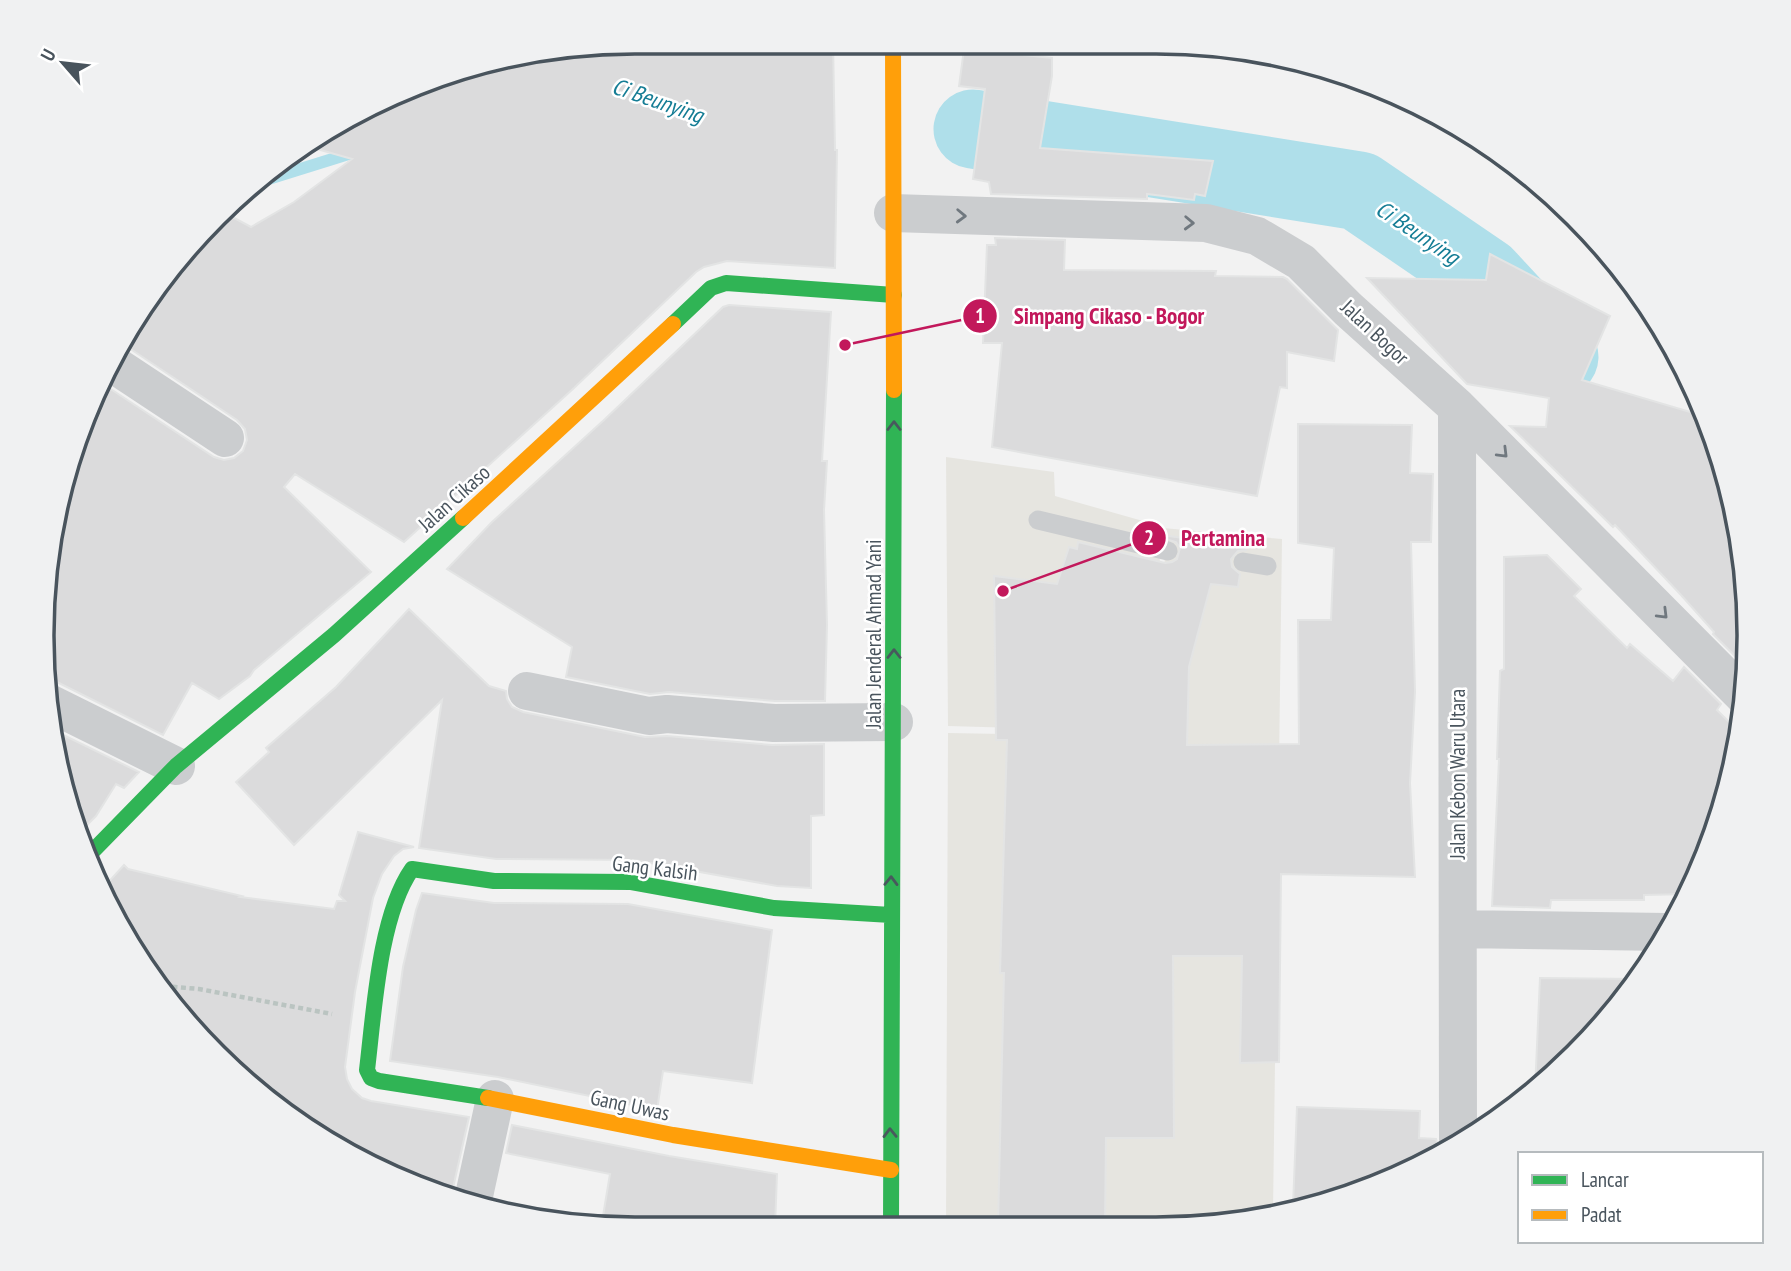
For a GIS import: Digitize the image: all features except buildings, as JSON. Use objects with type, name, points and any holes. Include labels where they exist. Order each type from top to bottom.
[{"type":"street","name":"Jalan Jenderal Ahmad Yani","points":[[891,1217],[894,722],[893,54]]},
{"type":"street","name":"Jalan Bogor","points":[[893,213],[1206,223],[1257,236],[1301,262],[1348,309],[1457,407],[1735,687]]},
{"type":"street","name":"Jalan Cikaso","points":[[95,849],[176,766],[334,635],[589,404],[711,288],[726,283],[894,295]]},
{"type":"street","points":[[119,368],[225,438]]},
{"type":"street","name":"Jalan Kebon Waru Utara","points":[[1457,407],[1458,1132]]},
{"type":"street","points":[[527,691],[649,716],[774,723],[894,722]]},
{"type":"street","points":[[59,708],[176,766]]},
{"type":"street","name":"Gang Kalsih","points":[[373,1022],[392,915],[402,882],[412,869],[494,881],[630,882],[774,908],[891,915]]},
{"type":"street","points":[[1458,929],[1655,932]]},
{"type":"street","name":"Gang Uwas","points":[[373,1022],[367,1070],[371,1077],[379,1081],[495,1099],[673,1135],[891,1170]]},
{"type":"street","points":[[474,1194],[495,1099]]},
{"type":"lane","points":[[1038,520],[1168,551]]},
{"type":"lane","points":[[1243,562],[1267,566]]},
{"type":"path","points":[[172,987],[199,989],[373,1022]]},
{"type":"shaded area","points":[[946,457],[1054,472],[1055,496],[1157,525],[1162,588],[1095,730],[948,726]]},
{"type":"shaded area","points":[[1163,528],[1282,539],[1273,1205],[1194,1216],[946,1217],[948,733],[1101,736],[1166,590]]},
{"type":"waterway","name":"Ci Beunying","points":[[973,129],[1359,191],[1485,277],[1559,357]]},
{"type":"waterway","name":"Ci Beunying","points":[[280,175],[355,152]]},
{"type":"traffic: fast","points":[[673,324],[711,288],[726,283],[894,295]]},
{"type":"traffic: fast","points":[[891,1217],[894,390]]},
{"type":"traffic: fast","points":[[95,849],[176,766],[334,635],[463,518]]},
{"type":"traffic: fast","points":[[488,1098],[379,1081],[371,1078],[367,1070],[385,938],[392,912],[412,869],[494,881],[630,882],[774,908],[891,915]]},
{"type":"traffic: slow","points":[[893,54],[894,390]]},
{"type":"traffic: slow","points":[[463,518],[673,324]]},
{"type":"traffic: slow","points":[[488,1098],[673,1135],[891,1170]]},
{"type":"place","name":"Simpang Cikaso - Bogor","points":[[845,345]]},
{"type":"place","name":"Pertamina","points":[[1003,591]]}]
